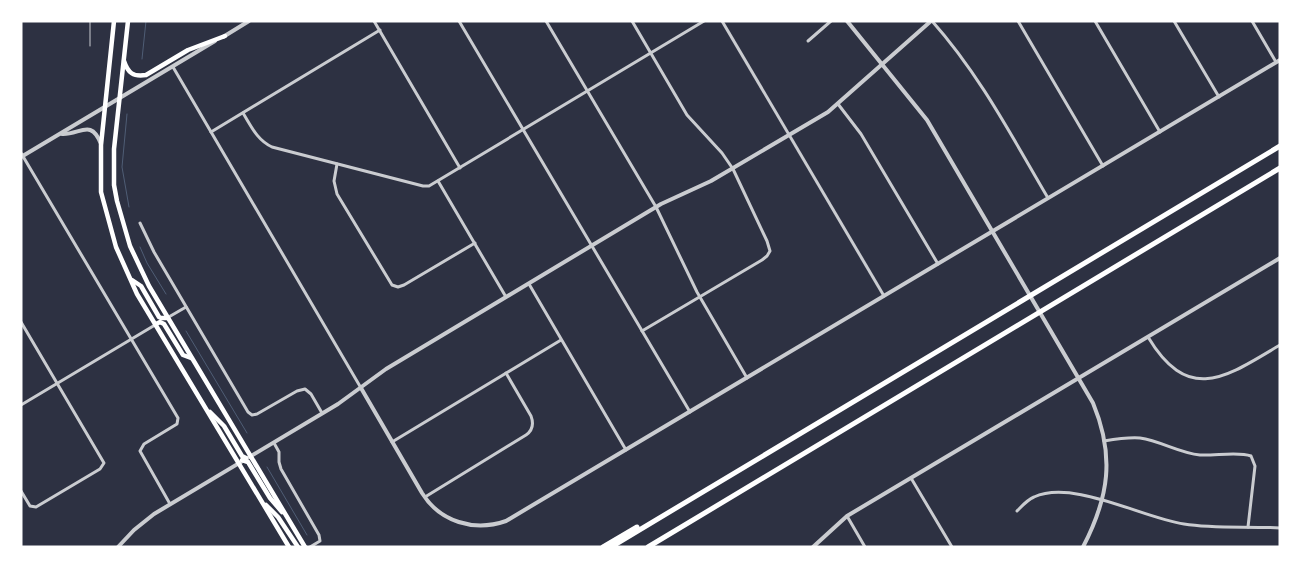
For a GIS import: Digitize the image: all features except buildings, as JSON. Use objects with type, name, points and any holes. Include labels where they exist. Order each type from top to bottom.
[{"type":"highway","points":[[611,547],[1280,146]]},
{"type":"highway","points":[[649,547],[1280,168]]},
{"type":"highway","points":[[603,547],[710,488]]},
{"type":"main road","points":[[114,21],[101,145],[101,192],[116,247],[137,294],[204,405],[289,520],[305,547]]},
{"type":"main road","points":[[128,21],[113,169],[117,201],[130,246],[136,262],[192,359],[244,459],[261,500],[289,547]]},
{"type":"main road","points":[[123,61],[128,72],[131,74],[146,75],[188,50],[225,36]]},
{"type":"main road","points":[[130,279],[141,286],[159,316],[167,318]]},
{"type":"main road","points":[[156,324],[160,322],[164,324],[183,355],[192,359]]},
{"type":"main road","points":[[204,405],[224,426],[270,498],[289,520]]},
{"type":"main road","points":[[261,500],[278,517],[298,547]]},
{"type":"street","points":[[170,504],[140,454],[140,448],[175,426],[178,421],[177,416],[22,156],[62,134],[249,21]]},
{"type":"street","points":[[374,21],[460,168]]},
{"type":"street","points":[[459,21],[690,412]]},
{"type":"street","points":[[546,21],[656,207],[700,297],[748,378]]},
{"type":"street","points":[[632,21],[690,119],[722,153],[732,169],[770,251],[765,258],[642,331]]},
{"type":"street","points":[[243,112],[257,136],[269,146],[423,186],[432,185],[704,21]]},
{"type":"street","points":[[722,21],[884,296]]},
{"type":"street","points":[[808,41],[831,21]]},
{"type":"street","points":[[847,21],[927,120],[1096,410],[1104,441],[1106,467],[1102,501],[1096,522],[1083,547]]},
{"type":"street","points":[[118,547],[142,522],[322,413],[386,369],[656,207],[708,183],[824,115],[931,21],[957,50],[977,78],[1048,198]]},
{"type":"street","points":[[1018,21],[1103,166]]},
{"type":"street","points":[[1095,21],[1160,132]]},
{"type":"street","points":[[1174,21],[1218,97]]},
{"type":"street","points":[[173,66],[425,496],[440,512],[457,522],[477,526],[494,524],[516,516],[1278,61],[1252,21]]},
{"type":"street","points":[[211,132],[380,30]]},
{"type":"street","points":[[838,104],[861,134],[938,264]]},
{"type":"street","points":[[62,134],[84,129],[92,130],[97,135],[101,145]]},
{"type":"street","points":[[337,164],[334,181],[337,194],[392,285],[398,287],[404,285],[475,243]]},
{"type":"street","points":[[438,181],[507,297]]},
{"type":"street","points":[[140,223],[186,307],[250,414],[259,414],[302,389],[309,392],[322,413]]},
{"type":"street","points":[[813,547],[847,516],[1280,258]]},
{"type":"street","points":[[528,284],[626,450]]},
{"type":"street","points":[[167,318],[186,307]]},
{"type":"street","points":[[21,322],[104,460],[104,466],[100,469],[38,506],[30,506],[21,491]]},
{"type":"street","points":[[21,405],[156,324]]},
{"type":"street","points":[[1148,337],[1159,354],[1173,368],[1190,376],[1202,378],[1215,378],[1232,373],[1280,345]]},
{"type":"street","points":[[392,442],[561,340]]},
{"type":"street","points":[[425,496],[526,435],[531,430],[533,424],[531,416],[506,373]]},
{"type":"street","points":[[1104,441],[1140,438],[1196,454],[1216,456],[1244,454],[1251,456],[1254,466],[1248,527]]},
{"type":"street","points":[[273,442],[279,452],[281,469],[319,535],[320,541],[310,547]]},
{"type":"street","points":[[910,478],[952,547]]},
{"type":"street","points":[[1017,512],[1029,499],[1049,493],[1070,493],[1183,524],[1280,528]]},
{"type":"street","points":[[847,516],[865,547]]},
{"type":"lane","points":[[90,21],[90,46]]},
{"type":"waterway","points":[[142,59],[146,21]]},
{"type":"waterway","points":[[127,114],[122,167],[129,207]]},
{"type":"waterway","points":[[140,247],[147,263],[166,294]]},
{"type":"waterway","points":[[186,331],[247,433]]},
{"type":"waterway","points":[[267,467],[307,535]]}]
